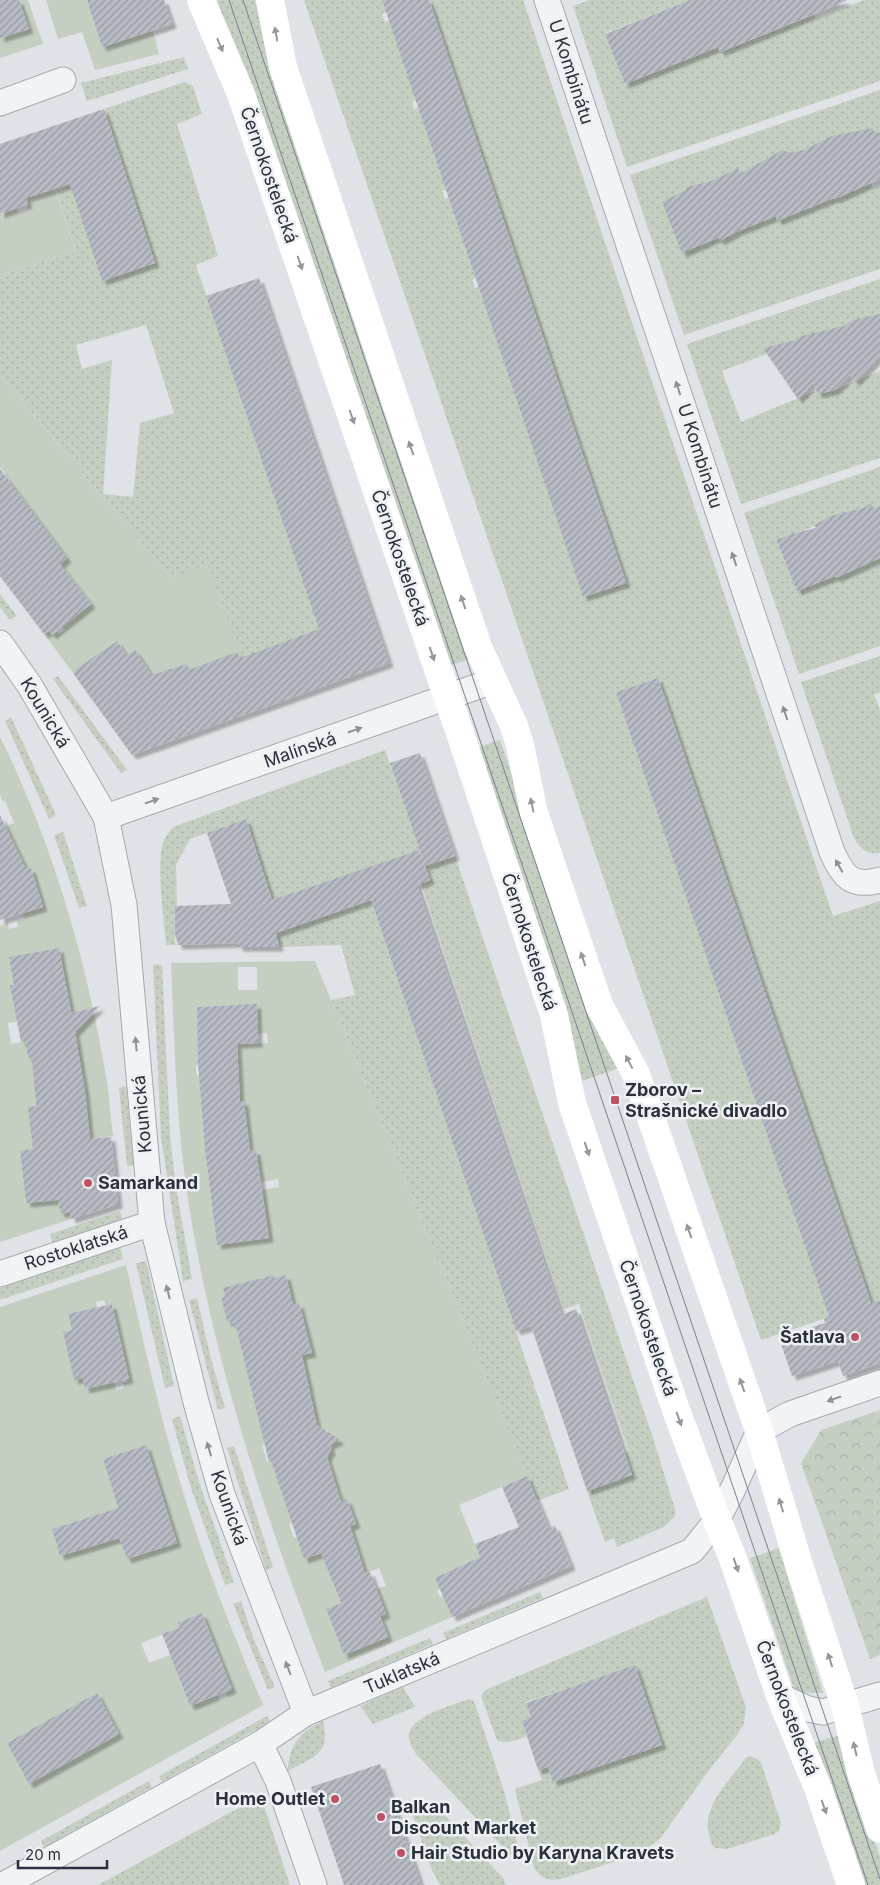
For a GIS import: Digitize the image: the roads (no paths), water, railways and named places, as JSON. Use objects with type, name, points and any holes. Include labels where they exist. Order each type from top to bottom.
[{"type":"main road","name":"Černokostelecká","points":[[201,0],[241,94],[554,1015],[572,1103],[676,1410],[732,1556],[780,1696],[818,1788],[850,1885]]},
{"type":"main road","points":[[270,0],[283,67],[476,640],[514,726],[536,819],[599,1005],[636,1074],[758,1431],[845,1706],[861,1773],[880,1829]]},
{"type":"street","name":"U Kombinátu","points":[[547,0],[832,852],[844,876],[868,883],[880,880]]},
{"type":"street","points":[[0,103],[62,80]]},
{"type":"street","name":"Kounická","points":[[0,643],[30,686],[106,817],[124,905],[152,1223],[196,1402],[222,1494],[306,1713]]},
{"type":"street","name":"Malínská","points":[[106,817],[493,681]]},
{"type":"street","name":"Rostoklatská","points":[[0,1274],[152,1223]]},
{"type":"street","points":[[758,1431],[790,1414],[880,1383]]},
{"type":"street","name":"Tuklatská","points":[[3,1885],[260,1744],[306,1713],[692,1551],[717,1520],[733,1489],[758,1431]]},
{"type":"street","points":[[780,1696],[808,1709],[824,1712],[880,1694]]},
{"type":"street","points":[[260,1744],[278,1781],[314,1885]]},
{"type":"tram line","points":[[229,0],[868,1885]]},
{"type":"tram line","points":[[243,0],[880,1879]]},
{"type":"place","name":"Zborov – Strašnické divadlo","points":[[615,1100]]},
{"type":"place","name":"Samarkand","points":[[88,1183]]},
{"type":"place","name":"Šatlava","points":[[855,1337]]},
{"type":"place","name":"Home Outlet","points":[[335,1799]]},
{"type":"place","name":"Balkan Discount Market","points":[[381,1817]]},
{"type":"place","name":"Hair Studio by Karyna Kravets","points":[[401,1853]]}]
